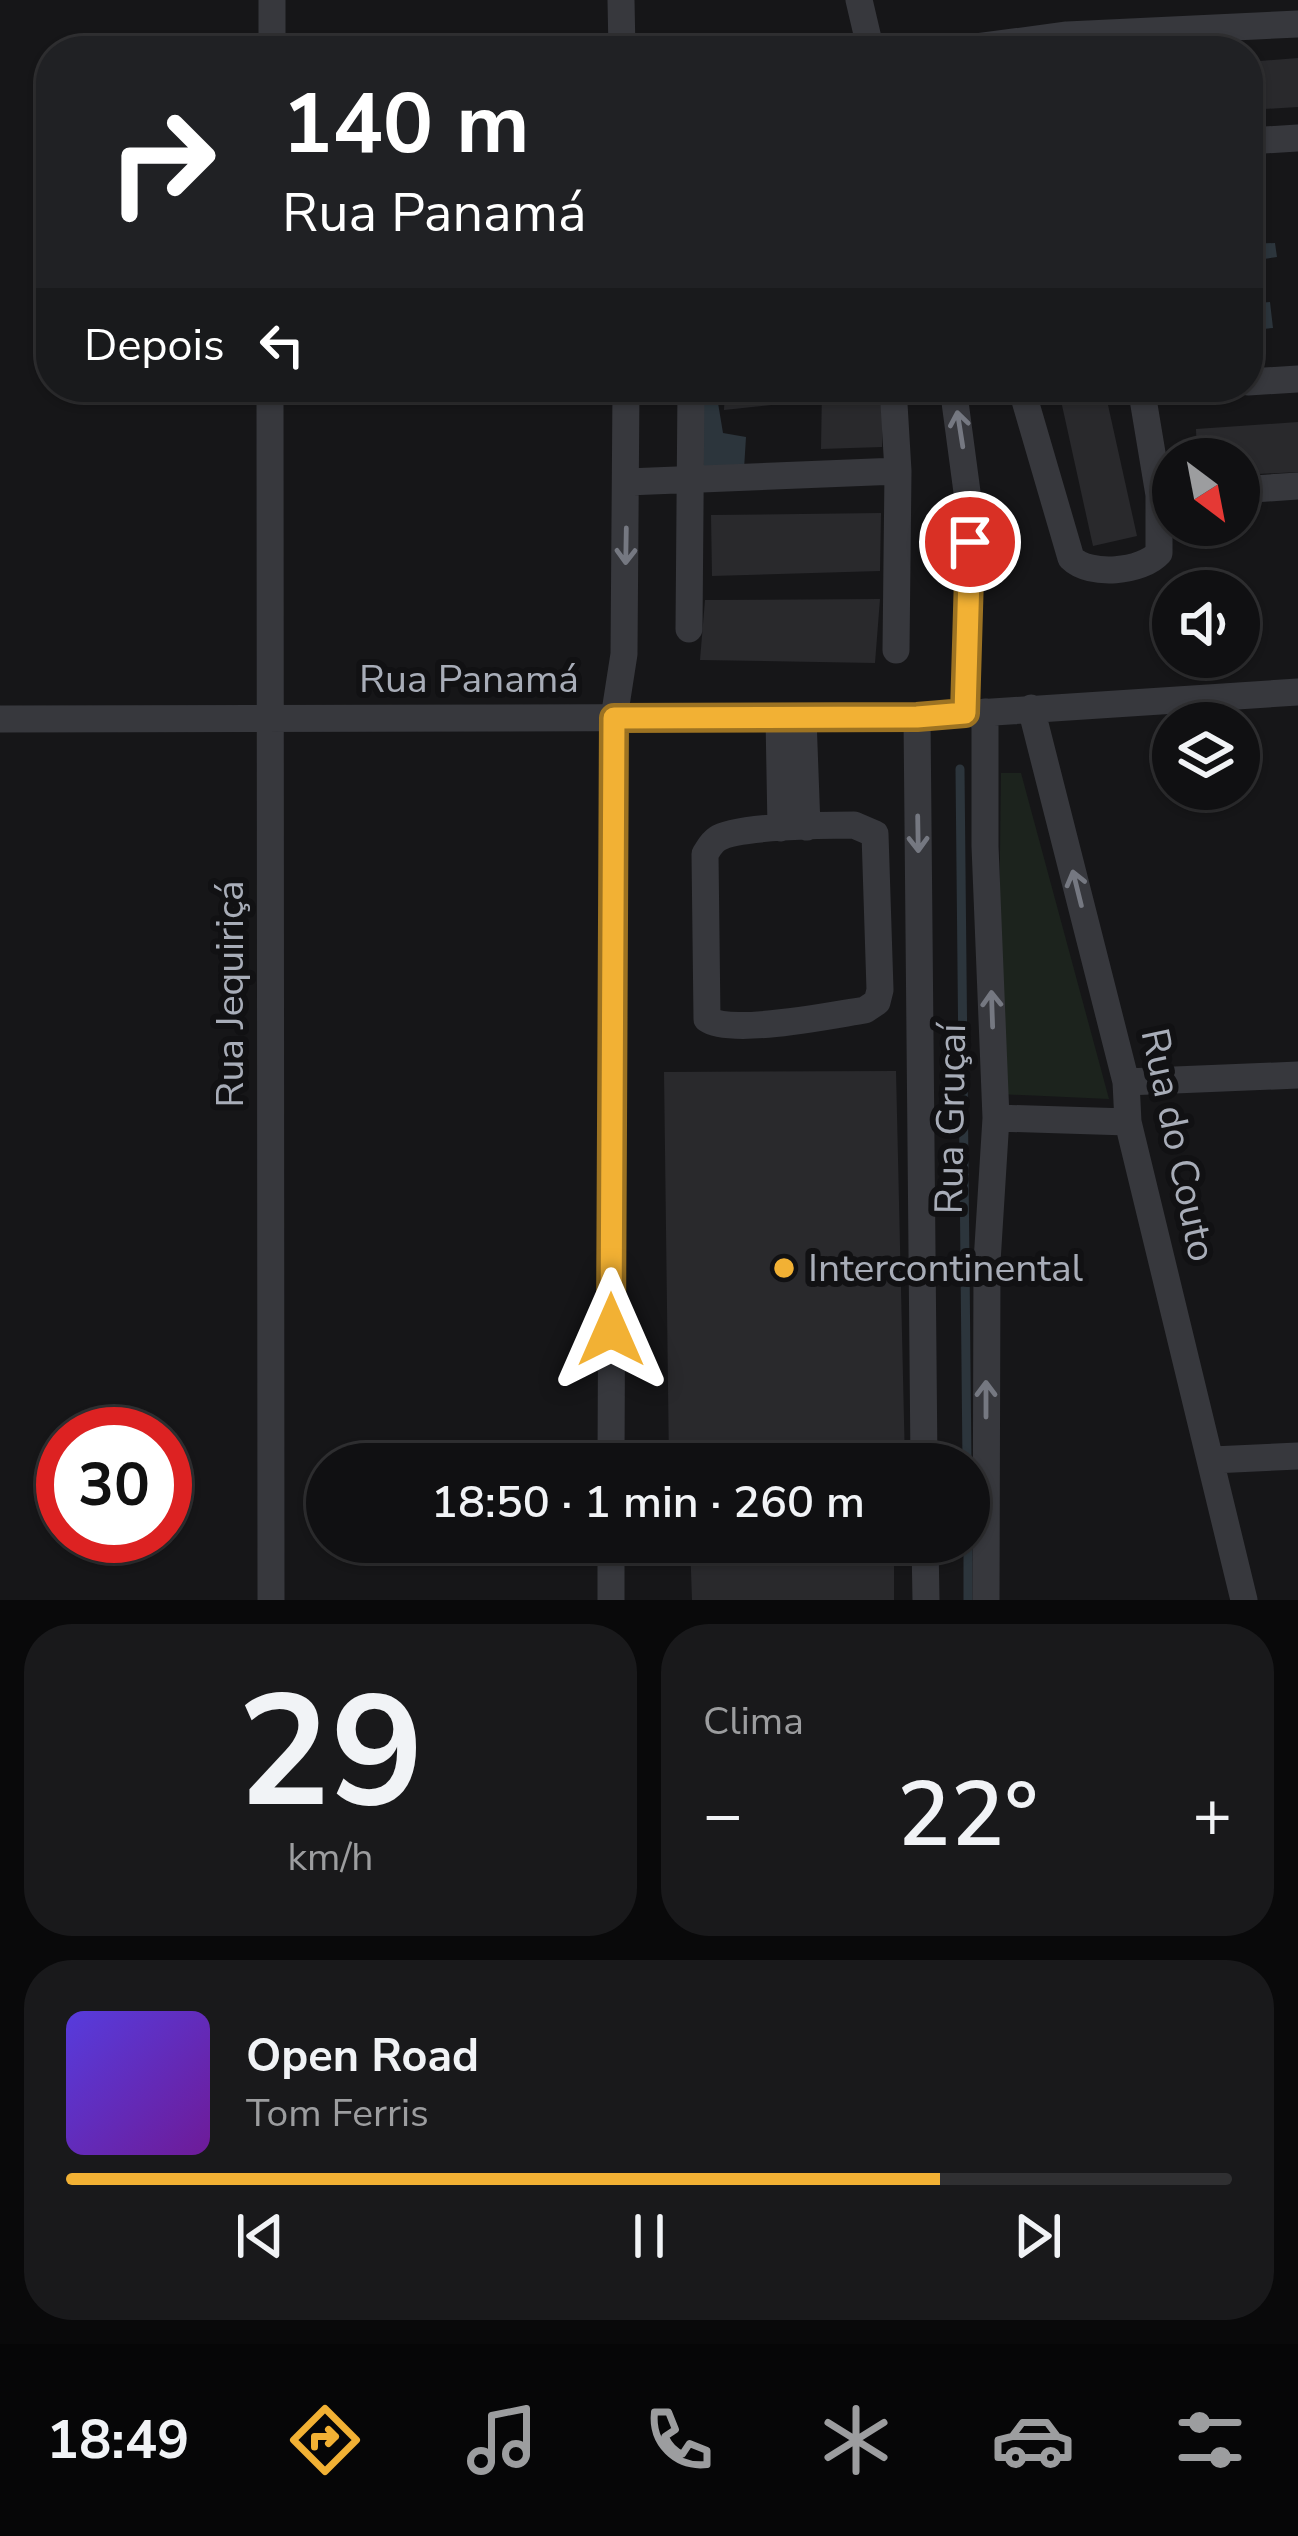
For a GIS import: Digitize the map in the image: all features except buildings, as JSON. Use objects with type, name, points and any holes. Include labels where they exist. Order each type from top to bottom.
[{"type":"street","points":[[272,0],[272,36]]},
{"type":"street","points":[[621,0],[622,36]]},
{"type":"street","points":[[859,0],[868,36]]},
{"type":"street","points":[[1153,36],[1298,24]]},
{"type":"street","points":[[1263,141],[1298,138]]},
{"type":"street","points":[[1263,381],[1298,379]]},
{"type":"street","name":"Rua Jequiriçá","points":[[270,402],[271,1600]]},
{"type":"street","points":[[611,1443],[614,718],[624,654],[626,402]]},
{"type":"street","points":[[688,629],[691,402]]},
{"type":"street","points":[[894,402],[896,650]]},
{"type":"street","points":[[955,402],[969,507],[975,712]]},
{"type":"street","points":[[1025,402],[1071,558],[1078,566],[1103,569],[1147,563],[1155,558],[1157,546]]},
{"type":"street","points":[[1144,402],[1153,438]]},
{"type":"street","points":[[627,482],[898,471]]},
{"type":"street","points":[[1260,489],[1298,486]]},
{"type":"street","name":"Rua Panamá","points":[[0,719],[917,717],[1298,692]]},
{"type":"street","name":"Rua do Couto","points":[[1031,708],[1126,1082],[1128,1122],[1244,1600]]},
{"type":"street","name":"Rua Gruçaí","points":[[975,712],[996,1118],[987,1262],[986,1600]]},
{"type":"street","name":"Rua Gruçaí","points":[[917,717],[924,1443]]},
{"type":"street","points":[[791,718],[794,827]]},
{"type":"street","points":[[854,824],[875,834],[877,1002],[865,1010],[778,1023],[716,1026],[707,1019],[704,1005],[705,854],[723,835],[794,827],[854,824]]},
{"type":"street","points":[[1126,1082],[1298,1076]]},
{"type":"street","points":[[996,1118],[1128,1122]]},
{"type":"street","points":[[1212,1460],[1298,1456]]},
{"type":"street","points":[[611,1563],[611,1600]]},
{"type":"street","points":[[925,1563],[926,1600]]},
{"type":"shaded area","points":[[1263,243],[1275,243],[1277,257],[1263,259]]},
{"type":"shaded area","points":[[1270,302],[1273,328],[1263,329],[1263,303]]},
{"type":"shaded area","points":[[718,403],[723,433],[746,437],[744,469],[704,472],[699,404]]},
{"type":"shaded area","points":[[1001,773],[1021,773],[1109,1099],[997,1094]]},
{"type":"waterway","points":[[960,769],[967,1443]]},
{"type":"waterway","points":[[968,1563],[968,1600]]},
{"type":"place","name":"Intercontinental","points":[[784,1268]]},
{"type":"route","points":[[611,1330],[614,718],[965,713],[970,542]]}]
